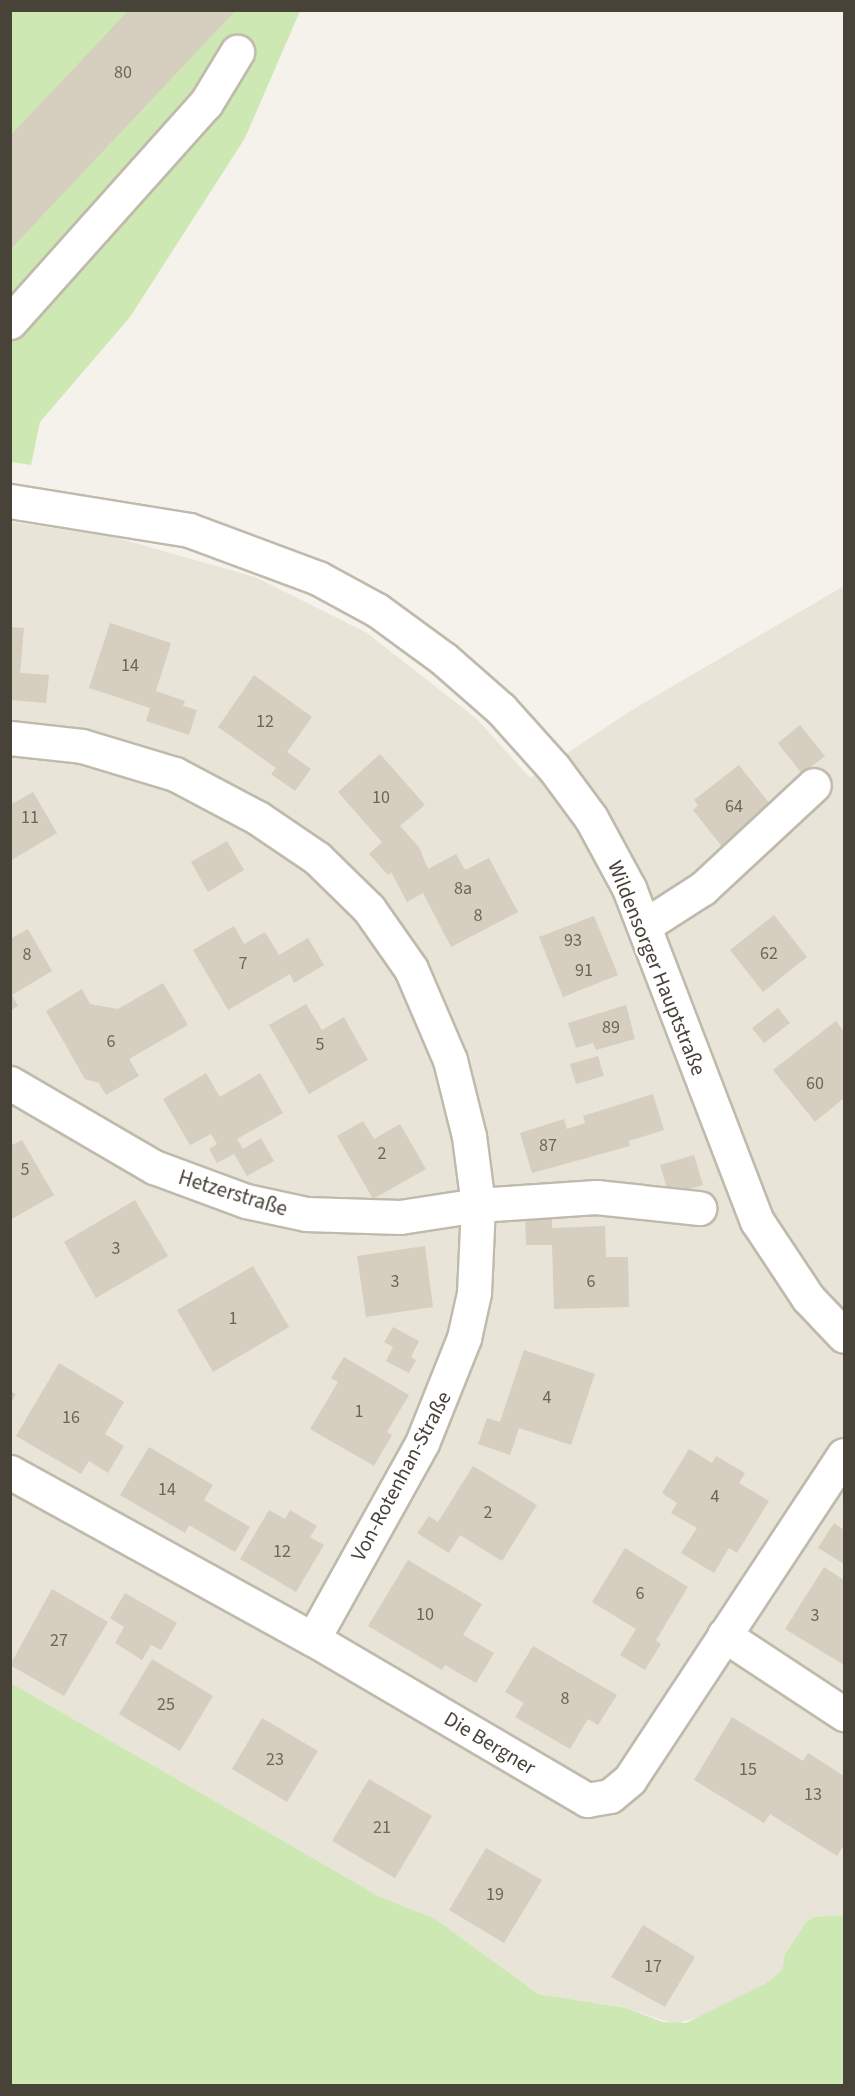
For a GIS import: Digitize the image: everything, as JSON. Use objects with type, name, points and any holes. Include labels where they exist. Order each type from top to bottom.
[{"type":"street","points":[[10,322],[206,103],[237,52]]},
{"type":"street","name":"Wildensorger Hauptstraße","points":[[10,501],[189,530],[318,578],[377,610],[444,659],[493,702],[554,768],[591,818],[629,888],[757,1221],[796,1282],[844,1335]]},
{"type":"street","name":"Von-Rotenhan-Straße","points":[[10,738],[81,746],[175,774],[258,818],[317,858],[369,909],[411,969],[450,1060],[469,1136],[478,1205],[474,1293],[449,1384],[422,1443],[313,1639]]},
{"type":"street","points":[[644,926],[703,888],[814,785]]},
{"type":"street","name":"Hetzerstraße","points":[[10,1083],[154,1167],[246,1201],[306,1214],[400,1217],[478,1205],[596,1197],[699,1208]]},
{"type":"street","name":"Die Bergner","points":[[10,1472],[313,1639],[587,1800],[610,1796],[630,1779],[844,1455]]},
{"type":"street","points":[[723,1635],[844,1713]]},
{"type":"shaded area","points":[[11,522],[110,536],[255,577],[367,633],[477,719],[530,778],[632,710],[844,586],[844,1915],[814,1917],[806,1922],[785,1954],[783,1969],[765,1984],[709,2014],[675,2024],[626,2008],[538,1994],[434,1918],[380,1897],[11,1683]]},
{"type":"green space","points":[[11,11],[300,11],[245,138],[130,317],[40,422],[31,465],[11,462]]},
{"type":"green space","points":[[11,1683],[380,1897],[434,1918],[538,1994],[626,2008],[663,2022],[686,2023],[765,1984],[782,1970],[785,1954],[806,1922],[814,1917],[844,1915],[844,2085],[11,2085]]},
{"type":"building","points":[[129,10],[236,10],[10,250],[10,136]]},
{"type":"building","points":[[110,623],[171,643],[156,691],[185,701],[183,706],[197,710],[189,735],[146,721],[150,708],[89,688]]},
{"type":"building","points":[[10,627],[24,628],[20,673],[49,675],[46,703],[10,700]]},
{"type":"building","points":[[254,675],[312,717],[287,752],[311,769],[295,791],[271,774],[276,768],[218,727]]},
{"type":"building","points":[[800,725],[825,756],[802,774],[778,743]]},
{"type":"building","points":[[380,754],[425,805],[400,826],[419,847],[428,869],[456,854],[465,870],[489,858],[518,912],[451,947],[423,893],[407,902],[391,872],[388,875],[369,854],[382,842],[338,792]]},
{"type":"building","points":[[739,765],[773,808],[723,848],[693,810],[698,805],[694,800]]},
{"type":"building","points":[[33,792],[57,833],[10,861],[10,805]]},
{"type":"building","points":[[227,841],[244,870],[208,892],[191,862]]},
{"type":"building","points":[[774,915],[807,957],[763,992],[730,950]]},
{"type":"building","points":[[594,916],[618,975],[563,997],[539,937]]},
{"type":"building","points":[[234,926],[244,944],[265,932],[279,955],[308,938],[324,965],[294,983],[290,974],[228,1010],[193,950]]},
{"type":"building","points":[[28,929],[52,971],[12,995],[18,1006],[10,1011],[10,939]]},
{"type":"building","points":[[163,983],[188,1025],[129,1059],[139,1076],[106,1095],[99,1083],[85,1079],[46,1011],[82,989],[90,1004],[118,1009]]},
{"type":"building","points":[[306,1004],[322,1030],[344,1017],[368,1060],[309,1094],[269,1025]]},
{"type":"building","points":[[626,1005],[635,1039],[596,1050],[593,1043],[576,1048],[568,1023]]},
{"type":"building","points":[[778,1008],[790,1023],[764,1043],[752,1028]]},
{"type":"building","points":[[836,1021],[844,1032],[844,1098],[815,1122],[773,1070]]},
{"type":"building","points":[[598,1056],[604,1076],[576,1084],[570,1064]]},
{"type":"building","points":[[206,1073],[220,1097],[260,1073],[283,1113],[237,1139],[243,1149],[261,1138],[274,1161],[247,1176],[234,1154],[217,1163],[209,1149],[217,1144],[211,1134],[190,1145],[163,1099]]},
{"type":"building","points":[[653,1094],[664,1130],[629,1141],[630,1146],[532,1173],[520,1133],[564,1119],[567,1129],[585,1123],[583,1116]]},
{"type":"building","points":[[363,1121],[374,1139],[400,1124],[426,1169],[373,1199],[337,1136]]},
{"type":"building","points":[[22,1140],[54,1195],[10,1220],[10,1146]]},
{"type":"building","points":[[694,1155],[703,1185],[669,1195],[660,1165]]},
{"type":"building","points":[[135,1200],[168,1256],[96,1298],[64,1242]]},
{"type":"building","points":[[525,1209],[552,1209],[552,1228],[605,1226],[606,1257],[628,1257],[629,1307],[554,1309],[552,1245],[526,1245]]},
{"type":"building","points":[[425,1246],[433,1307],[366,1317],[357,1256]]},
{"type":"building","points":[[253,1266],[289,1327],[213,1372],[177,1310]]},
{"type":"building","points":[[393,1327],[419,1341],[411,1357],[416,1360],[409,1373],[386,1361],[393,1347],[384,1342]]},
{"type":"building","points":[[524,1350],[595,1374],[571,1445],[519,1428],[510,1455],[478,1444],[487,1418],[500,1422]]},
{"type":"building","points":[[344,1357],[409,1395],[387,1432],[392,1435],[374,1466],[310,1429],[338,1382],[331,1378]]},
{"type":"building","points":[[59,1363],[124,1402],[105,1434],[124,1446],[108,1473],[89,1461],[81,1474],[16,1436]]},
{"type":"building","points":[[10,1391],[16,1394],[10,1404]]},
{"type":"building","points":[[149,1447],[213,1485],[204,1500],[250,1527],[235,1552],[189,1525],[185,1533],[120,1495]]},
{"type":"building","points":[[689,1449],[712,1463],[716,1456],[745,1473],[739,1483],[769,1501],[737,1553],[729,1548],[714,1573],[681,1553],[697,1528],[671,1513],[677,1503],[662,1493]]},
{"type":"building","points":[[473,1466],[537,1505],[502,1561],[460,1535],[449,1553],[417,1533],[429,1516],[438,1522]]},
{"type":"building","points":[[269,1510],[285,1519],[290,1510],[317,1526],[310,1537],[324,1545],[296,1592],[240,1559]]},
{"type":"building","points":[[834,1523],[844,1530],[844,1564],[818,1548]]},
{"type":"building","points":[[625,1548],[688,1587],[656,1640],[661,1644],[645,1670],[620,1655],[636,1629],[592,1602]]},
{"type":"building","points":[[408,1560],[482,1604],[463,1635],[494,1653],[476,1683],[445,1665],[442,1670],[368,1626]]},
{"type":"building","points":[[824,1567],[844,1580],[844,1665],[785,1629]]},
{"type":"building","points":[[52,1589],[108,1622],[64,1696],[10,1665]]},
{"type":"building","points":[[125,1593],[177,1623],[161,1650],[151,1645],[142,1660],[115,1643],[124,1627],[110,1618]]},
{"type":"building","points":[[533,1646],[617,1695],[598,1725],[588,1719],[570,1749],[515,1717],[524,1703],[505,1692]]},
{"type":"building","points":[[152,1659],[213,1696],[180,1751],[119,1714]]},
{"type":"building","points":[[732,1717],[803,1761],[808,1753],[844,1776],[844,1845],[837,1856],[770,1814],[764,1823],[694,1780]]},
{"type":"building","points":[[262,1718],[318,1751],[287,1802],[232,1769]]},
{"type":"building","points":[[369,1779],[432,1816],[395,1878],[332,1841]]},
{"type":"building","points":[[486,1848],[542,1880],[504,1943],[449,1910]]},
{"type":"building","points":[[643,1925],[695,1957],[665,2007],[611,1977]]}]
